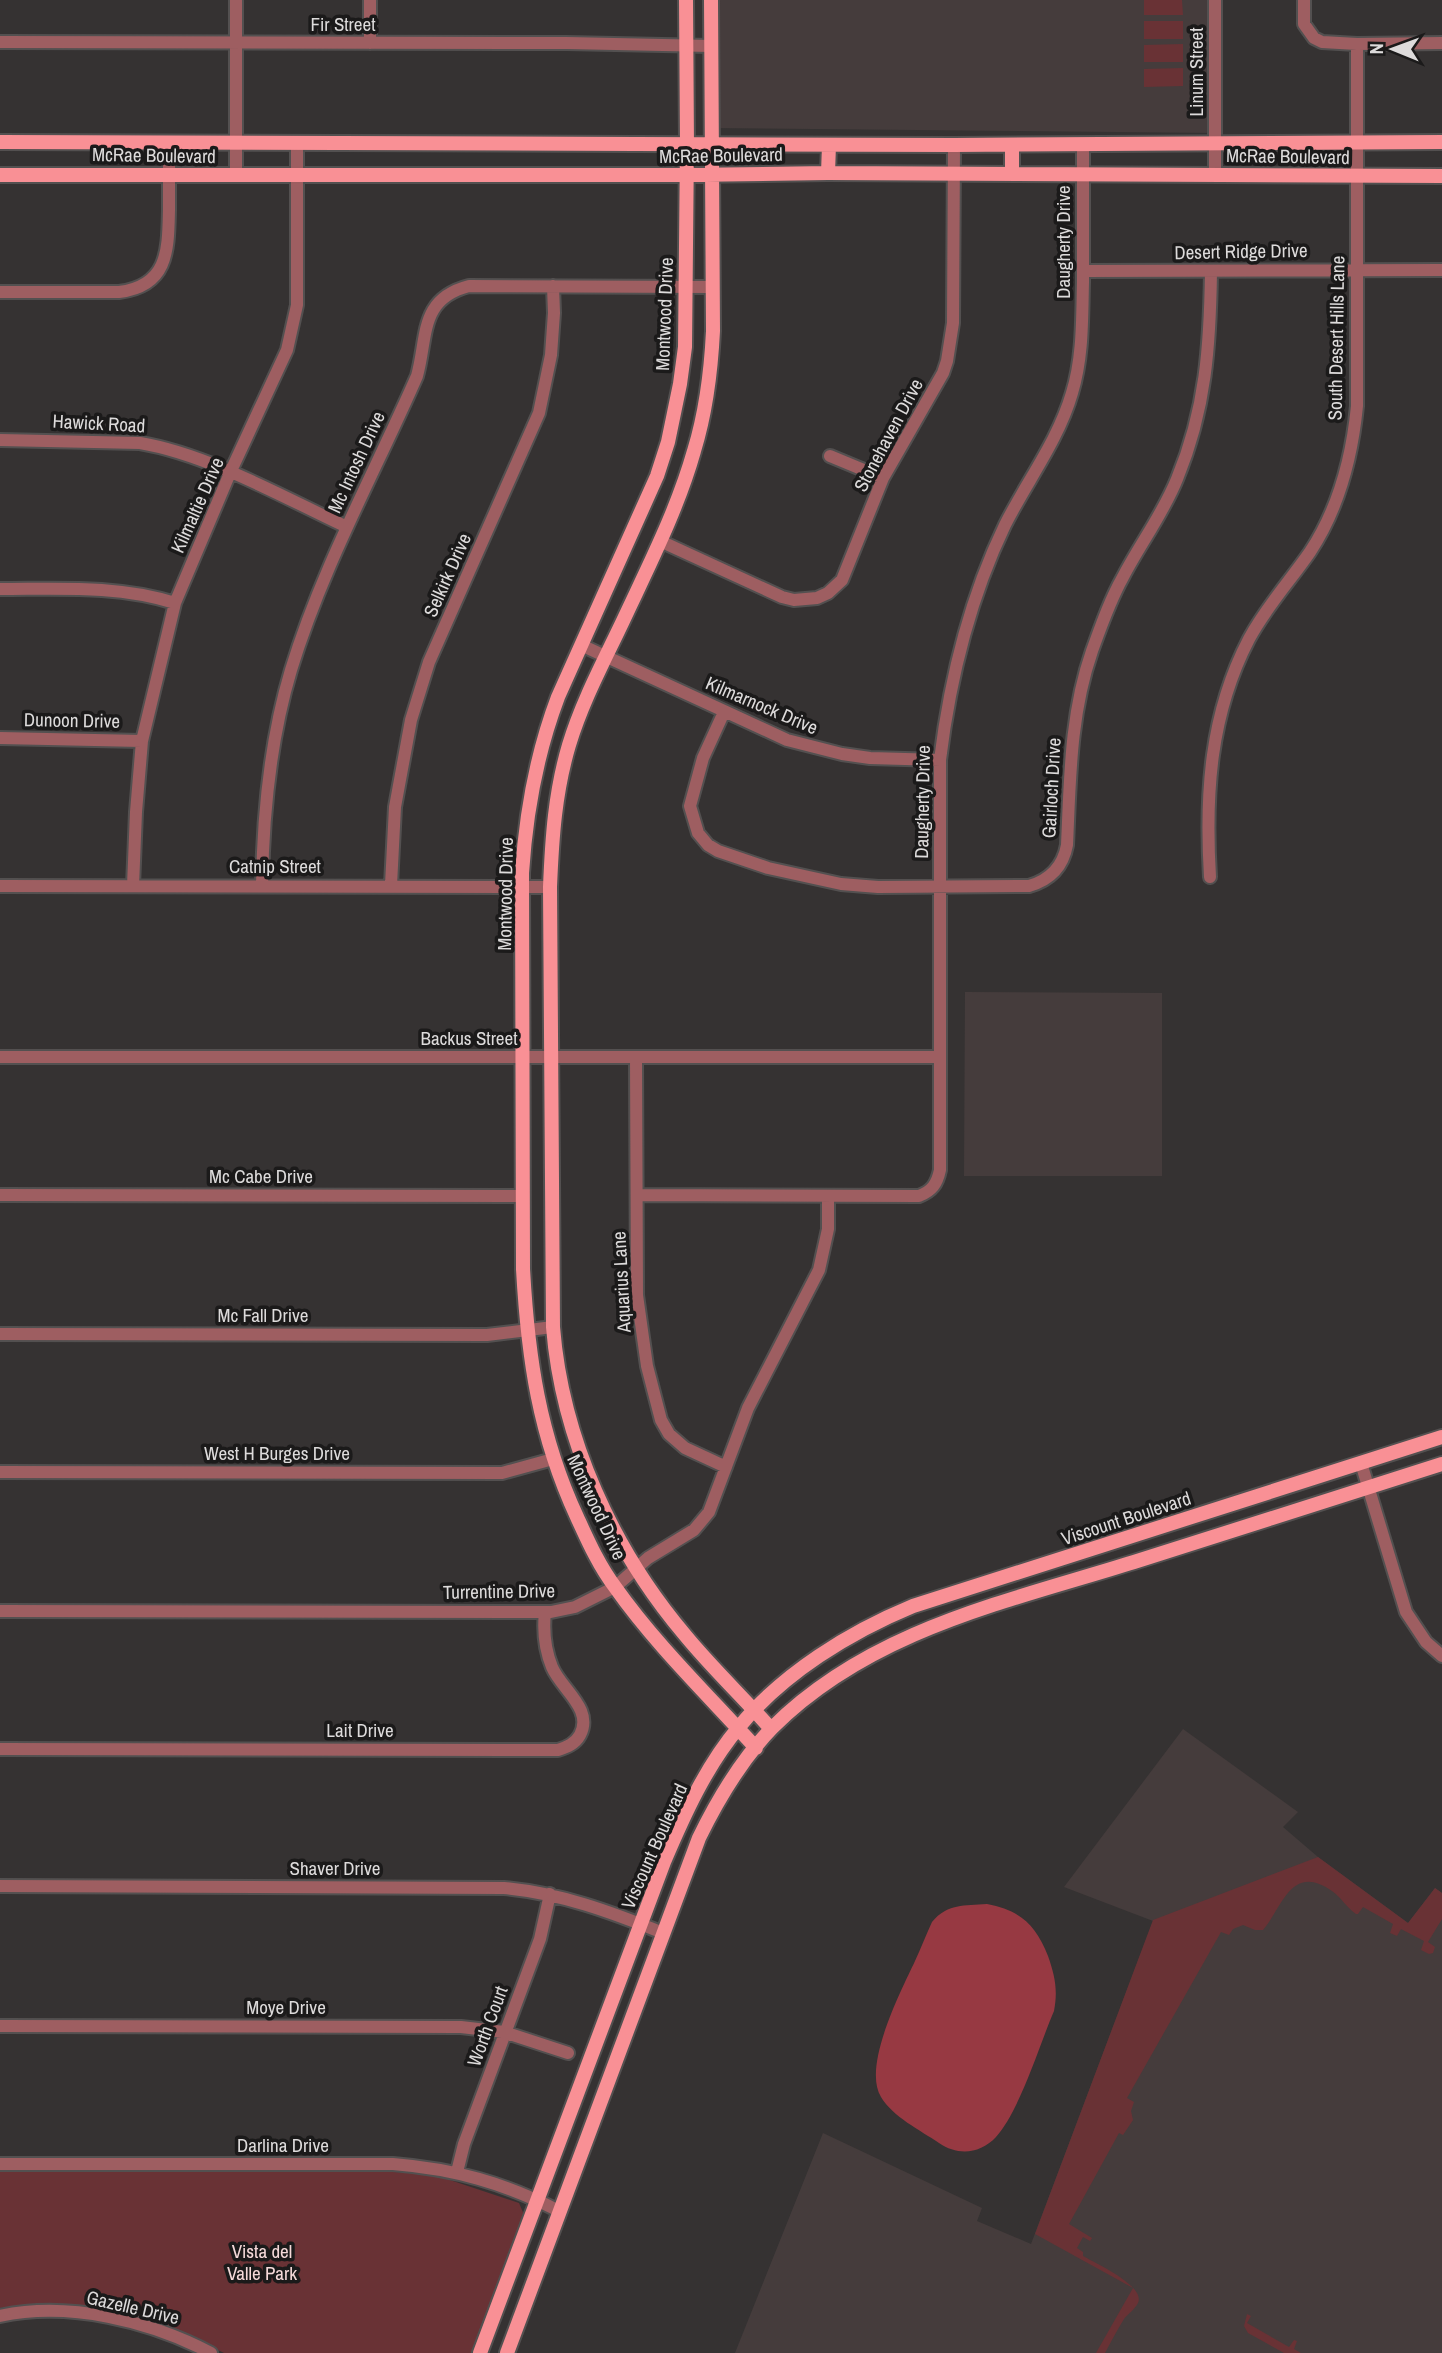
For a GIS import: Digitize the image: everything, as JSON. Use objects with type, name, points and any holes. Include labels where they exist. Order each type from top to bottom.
[{"type":"main road","name":"Montwood Drive","points":[[686,0],[685,347],[680,384],[668,442],[648,499],[558,697],[537,761],[525,826],[522,1196],[527,1330],[536,1395],[553,1459],[587,1539],[615,1587],[696,1685],[755,1748]]},
{"type":"main road","name":"Montwood Drive","points":[[711,0],[713,287],[711,368],[704,410],[683,486],[580,712],[562,771],[553,825],[550,887],[553,1327],[559,1377],[572,1426],[606,1515],[636,1569],[683,1633],[771,1729]]},
{"type":"main road","name":"McRae Boulevard","points":[[0,142],[1012,145],[1442,142]]},
{"type":"main road","points":[[828,173],[829,145]]},
{"type":"main road","points":[[1012,145],[1012,174]]},
{"type":"main road","name":"McRae Boulevard","points":[[0,175],[1083,173],[1442,176]]},
{"type":"main road","name":"Viscount Boulevard","points":[[480,2353],[681,1823],[718,1756],[754,1709],[841,1641],[887,1617],[950,1594],[1442,1437]]},
{"type":"main road","name":"Viscount Boulevard","points":[[507,2353],[708,1819],[730,1781],[771,1729],[802,1701],[851,1666],[902,1639],[958,1617],[1442,1464]]},
{"type":"main road","points":[[1160,1527],[1168,1551]]},
{"type":"main road","points":[[950,1594],[958,1617]]},
{"type":"street","points":[[236,0],[236,175]]},
{"type":"street","points":[[370,0],[370,43]]},
{"type":"street","name":"Linum Street","points":[[1215,0],[1215,174]]},
{"type":"street","points":[[1304,0],[1304,24],[1314,38],[1322,43],[1442,43]]},
{"type":"street","name":"Fir Street","points":[[0,42],[568,43],[711,46]]},
{"type":"street","name":"South Desert Hills Lane","points":[[1210,877],[1210,770],[1222,705],[1248,641],[1266,609],[1312,549],[1324,526],[1347,468],[1354,435],[1357,406],[1356,44]]},
{"type":"street","name":"Kilmaltie Drive","points":[[134,886],[142,741],[175,603],[230,473],[288,350],[294,326],[297,305],[297,143]]},
{"type":"street","points":[[0,292],[119,292],[138,288],[148,281],[159,270],[168,248],[169,144]]},
{"type":"street","name":"Daugherty Drive","points":[[638,1195],[919,1196],[933,1189],[938,1181],[940,760],[952,679],[977,592],[1017,502],[1060,426],[1073,390],[1082,335],[1083,144]]},
{"type":"street","name":"Stonehaven Drive","points":[[660,541],[794,600],[817,598],[837,586],[846,574],[883,478],[935,390],[947,361],[953,323],[954,145]]},
{"type":"street","name":"Desert Ridge Drive","points":[[1083,271],[1442,270]]},
{"type":"street","name":"Gairloch Drive","points":[[724,712],[703,758],[690,806],[698,833],[708,845],[718,851],[804,877],[878,887],[1029,886],[1055,872],[1066,853],[1073,733],[1091,654],[1121,579],[1164,507],[1194,433],[1209,357],[1211,271]]},
{"type":"street","name":"Mc Intosh Drive","points":[[262,886],[265,802],[281,709],[303,634],[347,527],[416,376],[425,329],[434,307],[448,294],[469,286],[713,287]]},
{"type":"street","name":"Selkirk Drive","points":[[391,885],[395,807],[401,763],[416,701],[429,662],[539,413],[551,355],[553,286]]},
{"type":"street","name":"Hawick Road","points":[[0,440],[140,443],[178,452],[347,527]]},
{"type":"street","points":[[830,456],[883,478]]},
{"type":"street","points":[[0,589],[107,589],[175,603]]},
{"type":"street","name":"Kilmarnock Drive","points":[[581,645],[724,712],[814,749],[870,758],[940,760]]},
{"type":"street","name":"Dunoon Drive","points":[[0,738],[142,741]]},
{"type":"street","name":"Catnip Street","points":[[0,886],[550,887]]},
{"type":"street","name":"Backus Street","points":[[0,1057],[939,1057]]},
{"type":"street","name":"Aquarius Lane","points":[[636,1058],[636,1266],[640,1324],[647,1366],[660,1420],[669,1434],[678,1443],[726,1467]]},
{"type":"street","name":"Mc Cabe Drive","points":[[0,1195],[522,1196]]},
{"type":"street","name":"Turrentine Drive","points":[[0,1611],[545,1612],[575,1607],[615,1587],[660,1549],[694,1530],[715,1499],[748,1408],[819,1270],[828,1229],[828,1197]]},
{"type":"street","name":"Mc Fall Drive","points":[[0,1334],[487,1335],[553,1327]]},
{"type":"street","name":"West H Burges Drive","points":[[0,1472],[502,1473],[553,1459]]},
{"type":"street","points":[[1361,1463],[1406,1612],[1426,1642],[1442,1656]]},
{"type":"street","name":"Lait Drive","points":[[0,1749],[567,1748],[576,1741],[583,1728],[583,1713],[552,1667],[544,1635],[545,1612]]},
{"type":"street","name":"Shaver Drive","points":[[0,1886],[504,1888],[550,1894],[596,1907],[663,1933]]},
{"type":"street","name":"Worth Court","points":[[457,2172],[464,2144],[540,1939],[550,1894]]},
{"type":"street","name":"Moye Drive","points":[[0,2026],[461,2026],[504,2032],[568,2053]]},
{"type":"street","name":"Darlina Drive","points":[[0,2164],[393,2164],[457,2172],[537,2200],[559,2211]]},
{"type":"street","name":"Gazelle Drive","points":[[0,2316],[67,2312],[100,2316],[172,2335],[211,2353]]},
{"type":"shaded area","points":[[716,0],[1215,0],[1216,133],[712,128]]},
{"type":"shaded area","points":[[965,992],[1162,993],[1162,1176],[964,1176]]},
{"type":"shaded area","points":[[1183,1729],[1298,1812],[1283,1827],[1318,1857],[1408,1923],[1435,1888],[1442,1893],[1442,2353],[735,2353],[823,2133],[982,2208],[977,2221],[1031,2244],[1153,1921],[1064,1887]]},
{"type":"shaded area","points":[[987,1904],[1018,1915],[1038,1936],[1052,1970],[1056,1990],[1055,2003],[1028,2077],[1005,2125],[990,2143],[976,2150],[961,2151],[939,2143],[892,2111],[881,2097],[876,2083],[876,2067],[893,2009],[932,1922],[950,1908]]},
{"type":"green space","points":[[1144,0],[1182,0],[1183,15],[1144,15]]},
{"type":"green space","points":[[1144,21],[1183,21],[1183,39],[1144,39]]},
{"type":"green space","points":[[1183,44],[1183,62],[1144,62],[1144,45]]},
{"type":"green space","points":[[1183,68],[1183,86],[1144,87],[1144,69]]},
{"type":"green space","points":[[1318,1857],[1408,1923],[1435,1888],[1442,1893],[1442,1919],[1428,1942],[1435,1947],[1433,1953],[1429,1954],[1421,1950],[1424,1941],[1401,1929],[1397,1936],[1390,1933],[1393,1924],[1363,1907],[1356,1914],[1332,1891],[1318,1883],[1307,1882],[1289,1891],[1263,1930],[1243,1925],[1233,1929],[1229,1935],[1221,1932],[1127,2098],[1134,2102],[1131,2111],[1133,2120],[1123,2135],[1119,2133],[1069,2224],[1092,2238],[1090,2241],[1083,2237],[1077,2248],[1083,2252],[1083,2256],[1133,2288],[1035,2234],[1153,1920]]},
{"type":"green space","name":"Vista del Valle Park","points":[[0,2172],[394,2172],[435,2175],[519,2203],[525,2217],[473,2353],[224,2353],[180,2333],[111,2313],[63,2307],[0,2308]]},
{"type":"green space","points":[[1133,2288],[1138,2296],[1138,2303],[1124,2319],[1105,2353],[1096,2353]]},
{"type":"green space","points":[[1247,2314],[1251,2316],[1247,2323],[1289,2347],[1294,2340],[1297,2341],[1294,2349],[1301,2353],[1284,2353],[1248,2333],[1244,2326]]}]
